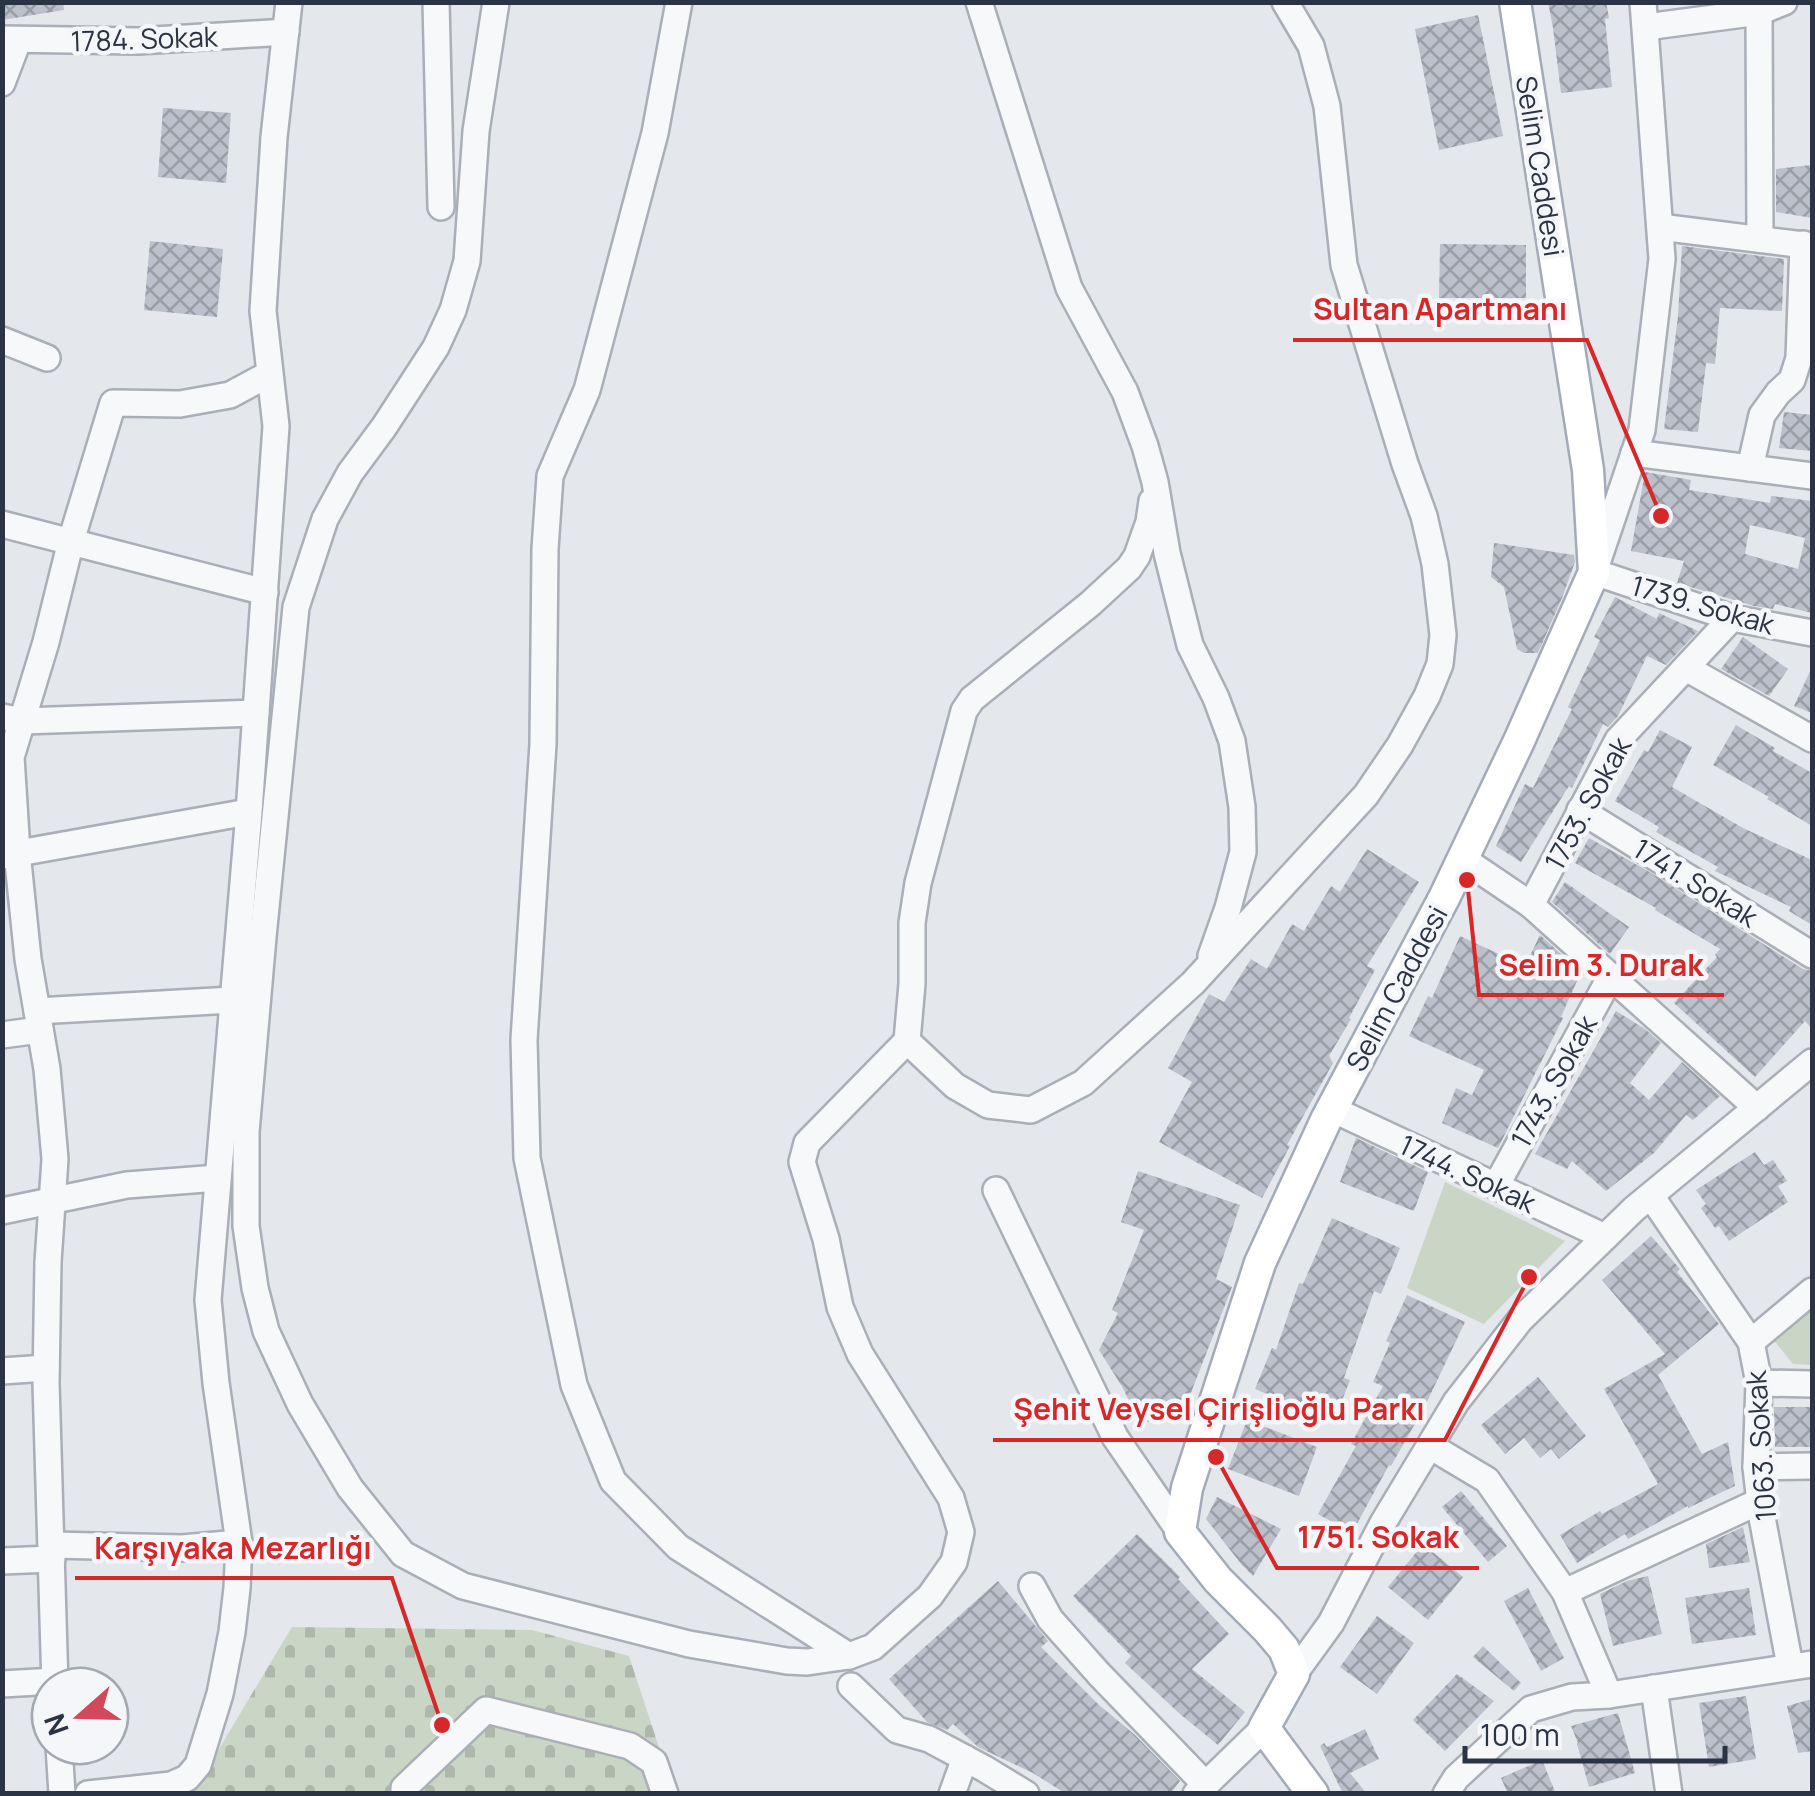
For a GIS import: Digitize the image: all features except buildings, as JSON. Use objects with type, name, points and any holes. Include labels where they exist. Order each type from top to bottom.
[{"type":"main road","name":"Selim Caddesi","points":[[1180,1532],[1188,1488],[1260,1263],[1332,1109],[1463,859],[1594,572],[1588,470],[1515,2]]},
{"type":"main road","points":[[1180,1532],[1218,1580],[1284,1649],[1294,1674],[1264,1728],[1313,1794]]},
{"type":"street","points":[[88,1794],[171,1785],[194,1772],[220,1694],[232,1632],[239,1543],[208,1300],[276,426],[263,311],[274,138],[289,2]]},
{"type":"street","points":[[436,2],[441,207]]},
{"type":"street","points":[[496,2],[476,130],[467,261],[454,310],[436,347],[350,473],[326,519],[296,607],[246,1132],[246,1226],[254,1288],[266,1330],[300,1404],[350,1488],[403,1554],[463,1586],[689,1644],[807,1662],[849,1656],[873,1647],[930,1596],[954,1562],[961,1532],[951,1498],[860,1354],[840,1307],[826,1239],[802,1162],[807,1143],[908,1041],[912,923],[918,883],[964,711],[972,700],[1129,568],[1149,522],[1155,482]]},
{"type":"street","points":[[680,2],[655,133],[587,390],[550,476],[542,744],[524,1040],[527,1158],[574,1385],[613,1481],[678,1547],[849,1656]]},
{"type":"street","points":[[979,2],[1069,288],[1125,392],[1155,482],[1190,645],[1232,741],[1242,807],[1243,852],[1207,967]]},
{"type":"street","points":[[908,1041],[954,1086],[988,1105],[1031,1110],[1084,1083],[1193,982],[1366,795],[1400,745],[1440,664],[1443,635],[1435,564],[1424,516],[1344,264],[1327,106],[1310,46],[1286,2]]},
{"type":"street","points":[[1594,572],[1642,430],[1662,259],[1645,15],[1759,12],[1784,2]]},
{"type":"street","points":[[1759,12],[1760,239]]},
{"type":"street","name":"1784. Sokak","points":[[10,40],[138,41],[286,32]]},
{"type":"street","points":[[2,84],[10,40]]},
{"type":"street","points":[[1660,227],[1808,245],[1798,358],[1792,380],[1762,415],[1750,468]]},
{"type":"street","points":[[2,340],[47,358]]},
{"type":"street","points":[[55,1666],[46,1368],[55,1159],[47,1070],[10,854],[13,719],[46,642],[71,541],[113,403],[180,404],[230,395],[269,374]]},
{"type":"street","points":[[1634,453],[1812,476]]},
{"type":"street","points":[[2,524],[265,592]]},
{"type":"street","name":"1739. Sokak","points":[[1594,572],[1732,618],[1812,632]]},
{"type":"street","name":"1753. Sokak","points":[[1531,905],[1618,740],[1732,618]]},
{"type":"street","points":[[1686,668],[1812,740]]},
{"type":"street","points":[[13,719],[256,713]]},
{"type":"street","name":"1741. Sokak","points":[[1580,810],[1812,954]]},
{"type":"street","points":[[10,854],[248,812]]},
{"type":"street","points":[[1463,859],[1531,905],[1757,1108]]},
{"type":"street","name":"1743. Sokak","points":[[1496,1186],[1611,976]]},
{"type":"street","points":[[2,1036],[39,1021],[232,1000]]},
{"type":"street","points":[[1294,1674],[1331,1624],[1383,1524],[1456,1402],[1520,1320],[1651,1196],[1812,1062]]},
{"type":"street","name":"1744. Sokak","points":[[1332,1109],[1605,1238]]},
{"type":"street","points":[[2,1211],[127,1184],[218,1178]]},
{"type":"street","points":[[996,1190],[1115,1437],[1180,1532]]},
{"type":"street","name":"1063. Sokak","points":[[1651,1196],[1751,1342],[1759,1383],[1756,1466],[1760,1501],[1801,1665]]},
{"type":"street","points":[[1751,1342],[1812,1291]]},
{"type":"street","points":[[2,1371],[46,1368]]},
{"type":"street","points":[[1759,1383],[1812,1384]]},
{"type":"street","points":[[1430,1446],[1487,1480],[1565,1592],[1610,1694]]},
{"type":"street","points":[[1756,1466],[1812,1466]]},
{"type":"street","points":[[1565,1592],[1760,1501]]},
{"type":"street","points":[[2,1561],[52,1552],[239,1543]]},
{"type":"street","points":[[1032,1586],[1050,1618],[1200,1789],[1264,1728]]},
{"type":"street","points":[[1446,1794],[1456,1778],[1531,1709],[1572,1697],[1801,1665]]},
{"type":"street","points":[[2,1684],[30,1684]]},
{"type":"street","points":[[851,1686],[898,1730],[966,1758],[1026,1794]]},
{"type":"street","points":[[1654,1688],[1660,1790]]},
{"type":"street","points":[[404,1794],[404,1788],[486,1710],[630,1746],[654,1762],[665,1794]]},
{"type":"street","points":[[952,1794],[966,1758]]},
{"type":"street","points":[[60,1766],[62,1794]]},
{"type":"green space","points":[[1445,1182],[1565,1241],[1484,1324],[1407,1288]]},
{"type":"green space","points":[[1812,1303],[1812,1365],[1793,1364],[1771,1337]]},
{"type":"green space","points":[[292,1627],[532,1630],[629,1656],[674,1793],[192,1794]]},
{"type":"place","name":"Sultan Apartmanı","points":[[1661,516]]},
{"type":"place","name":"Selim 3. Durak","points":[[1467,880]]},
{"type":"place","name":"Şehit Veysel Çirişlioğlu Parkı","points":[[1529,1277]]},
{"type":"place","name":"1751. Sokak","points":[[1216,1457]]},
{"type":"place","name":"Karşıyaka Mezarlığı","points":[[442,1725]]}]
